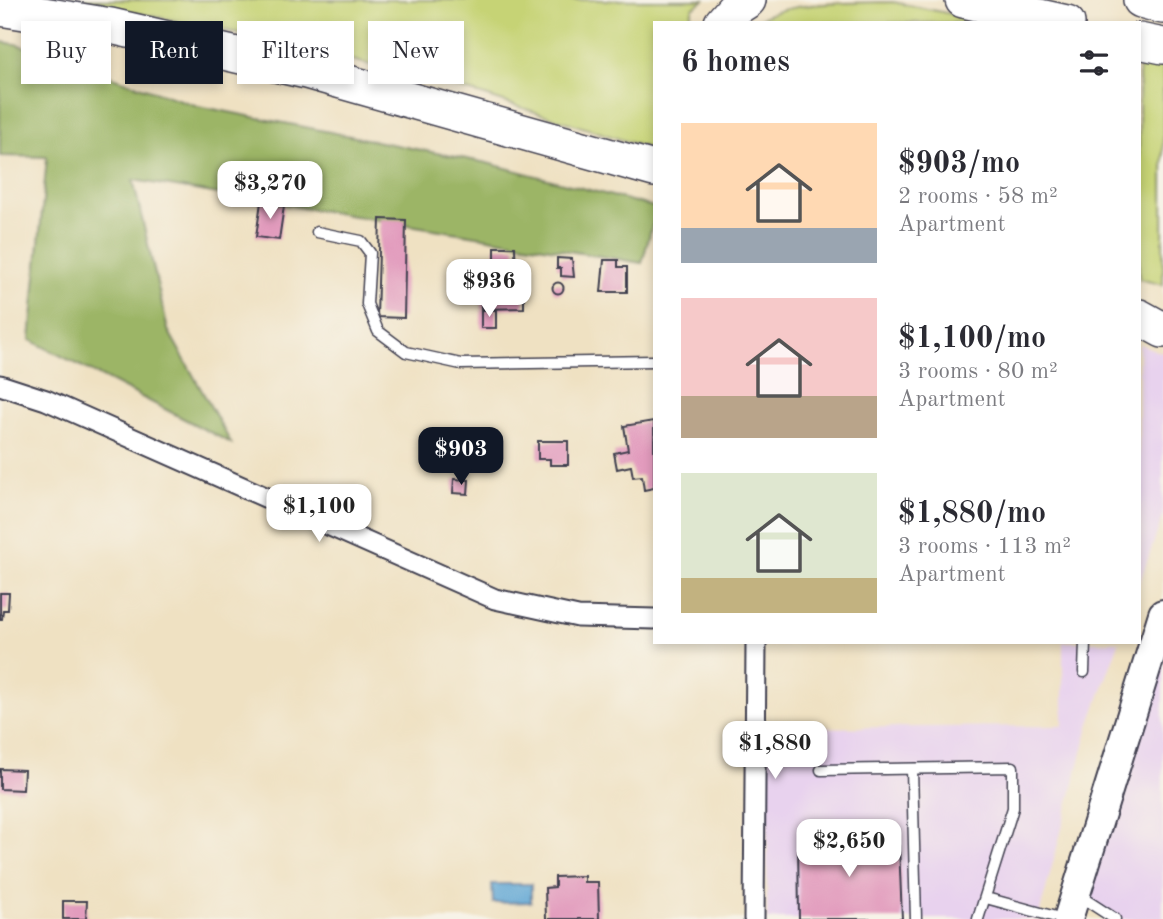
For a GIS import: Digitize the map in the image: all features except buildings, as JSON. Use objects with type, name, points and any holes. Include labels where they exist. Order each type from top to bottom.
[{"type":"highway","points":[[724,21],[734,9],[748,0]]},
{"type":"highway","points":[[963,0],[1058,21]]},
{"type":"highway","points":[[1141,0],[1163,6]]},
{"type":"highway","points":[[0,8],[111,26],[306,71],[653,169]]},
{"type":"highway","points":[[1141,41],[1163,46]]},
{"type":"highway","points":[[1141,294],[1163,299]]},
{"type":"highway","points":[[1141,314],[1163,320]]},
{"type":"highway","points":[[1141,315],[1163,330]]},
{"type":"street","points":[[0,385],[46,400],[495,599],[578,617],[653,619]]},
{"type":"street","points":[[1069,910],[1157,624]]},
{"type":"street","points":[[754,919],[756,644]]},
{"type":"lane","points":[[317,232],[361,241],[370,253],[367,304],[378,331],[406,352],[461,364],[653,361]]},
{"type":"lane","points":[[1084,672],[1085,644]]},
{"type":"lane","points":[[821,770],[1013,767],[1013,808],[978,919]]},
{"type":"lane","points":[[912,769],[916,919]]},
{"type":"lane","points":[[986,898],[1115,919]]},
{"type":"shaded area","points":[[1141,345],[1163,353],[1163,516],[1141,578]]},
{"type":"shaded area","points":[[1163,614],[1163,919],[1115,919],[1075,893]]},
{"type":"shaded area","points":[[1063,644],[1118,644],[1089,726],[1038,919],[767,919],[768,728],[1063,726]]},
{"type":"green space","points":[[72,0],[704,0],[693,8],[689,21],[653,21],[653,150],[441,84],[464,84],[464,21],[368,21],[368,64],[354,60],[354,21],[237,21],[237,33],[223,30],[223,21],[177,21]]},
{"type":"green space","points":[[893,2],[985,21],[758,21],[781,10],[841,3]]},
{"type":"green space","points":[[0,42],[21,46],[21,84],[111,84],[111,76],[125,81],[125,84],[133,84],[198,106],[487,163],[653,207],[653,223],[642,263],[133,180],[168,330],[231,443],[30,340],[47,157],[0,156]]},
{"type":"green space","points":[[1141,56],[1163,62],[1163,285],[1141,280]]},
{"type":"water","points":[[492,884],[531,884],[531,902],[493,903]]}]
